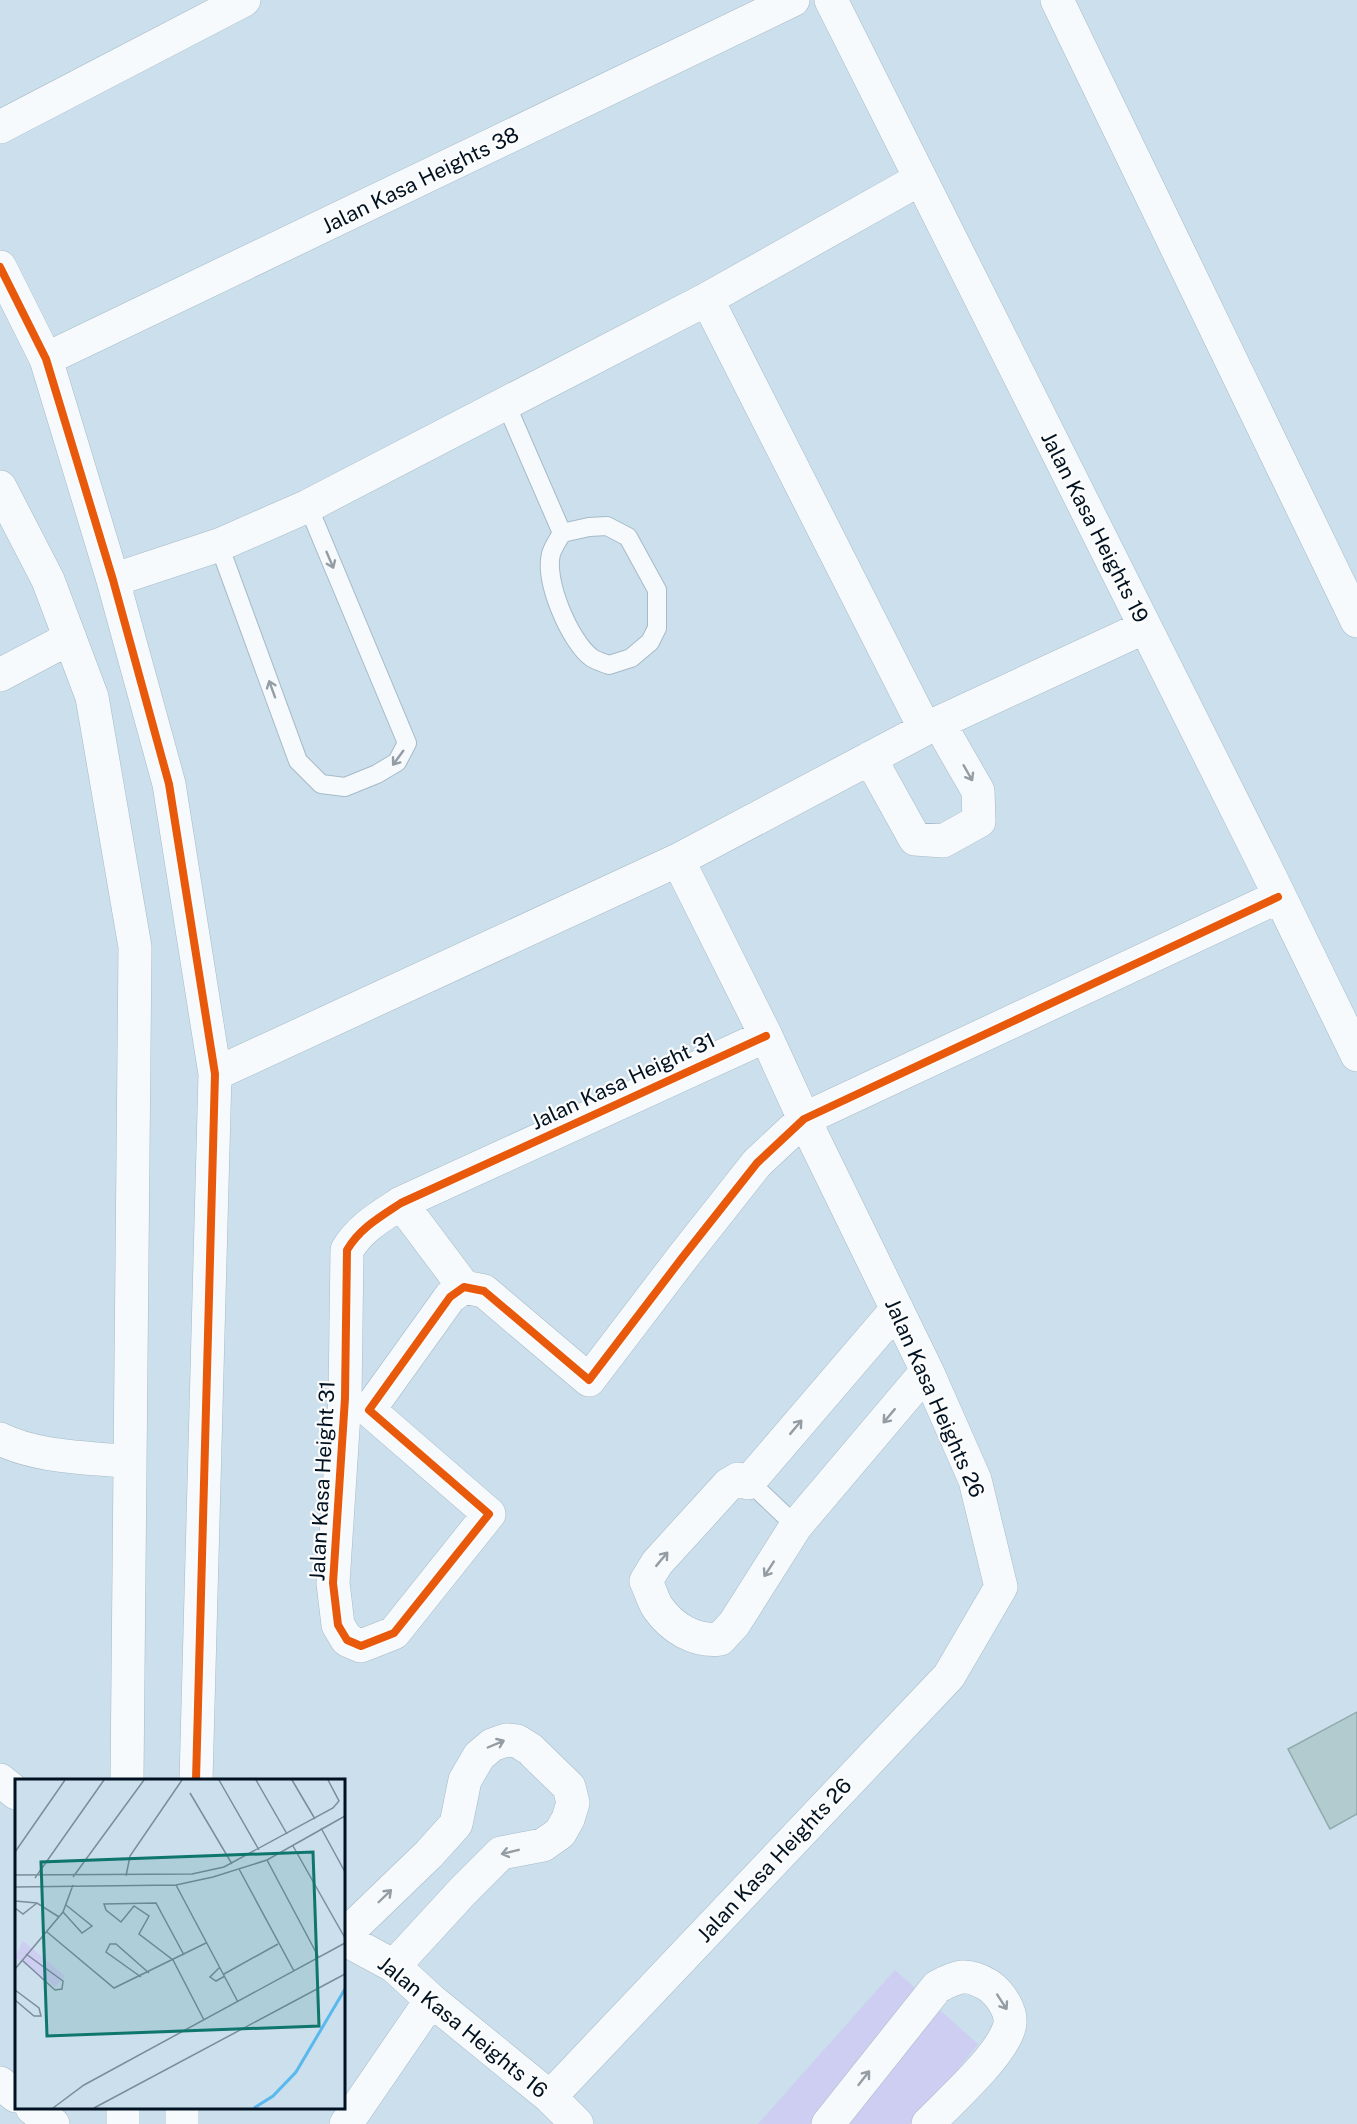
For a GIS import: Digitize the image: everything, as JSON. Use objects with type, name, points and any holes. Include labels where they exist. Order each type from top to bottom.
[{"type":"street","points":[[0,126],[244,0]]},
{"type":"street","name":"Jalan Kasa Heights 38","points":[[46,359],[793,0]]},
{"type":"street","name":"Jalan Kasa Heights 19","points":[[831,0],[1262,860],[1278,897],[1357,1055]]},
{"type":"street","points":[[1058,0],[1357,621]]},
{"type":"street","points":[[113,579],[219,545],[308,506],[707,299],[920,179]]},
{"type":"street","points":[[0,267],[46,359],[113,579],[169,784],[215,1074],[196,1779]]},
{"type":"street","points":[[707,299],[932,726],[978,791],[979,821],[943,841],[915,839],[870,758]]},
{"type":"street","points":[[0,488],[48,580],[92,697],[135,947],[127,1779]]},
{"type":"street","points":[[215,1074],[678,860],[932,726],[1145,627]]},
{"type":"street","points":[[0,675],[70,638]]},
{"type":"street","name":"Jalan Kasa Heights 26","points":[[550,2097],[949,1676],[1001,1587],[975,1480],[927,1371],[766,1036],[678,860]]},
{"type":"street","points":[[401,1203],[464,1287],[484,1291],[589,1380],[674,1267],[757,1163],[804,1119],[1278,897]]},
{"type":"street","name":"Jalan Kasa Height 31","points":[[357,1404],[489,1514],[394,1633],[361,1646],[347,1640],[338,1625],[333,1583],[357,1404],[347,1250],[355,1236],[401,1203],[766,1036]]},
{"type":"street","name":"Jalan Kasa Height 31","points":[[357,1404],[450,1297],[464,1287]]},
{"type":"street","points":[[897,1309],[748,1483],[738,1479],[728,1485],[657,1563],[646,1581],[657,1607],[684,1633],[710,1641],[720,1639],[734,1624],[796,1526],[927,1371]]},
{"type":"street","points":[[0,1439],[15,1447],[130,1462]]},
{"type":"street","points":[[345,1937],[456,1824],[465,1780],[479,1756],[492,1744],[506,1740],[517,1741],[530,1749],[569,1787],[573,1803],[568,1819],[560,1833],[543,1845],[501,1853],[394,1966]]},
{"type":"street","points":[[0,1780],[15,1792]]},
{"type":"street","name":"Jalan Kasa Heights 16","points":[[345,1939],[394,1966],[431,2000],[550,2097],[577,2124]]},
{"type":"street","points":[[828,2124],[937,1987],[956,1976],[976,1978],[995,1990],[1008,2010],[1010,2027],[984,2065],[928,2124]]},
{"type":"street","points":[[346,2124],[431,2000]]},
{"type":"street","points":[[0,2083],[15,2095]]},
{"type":"street","points":[[33,2109],[53,2124]]},
{"type":"lane","points":[[506,404],[562,533]]},
{"type":"lane","points":[[219,545],[298,760],[321,784],[345,787],[377,774],[397,762],[407,743],[308,506]]},
{"type":"lane","points":[[607,526],[628,537],[649,573],[657,590],[657,628],[650,642],[631,658],[609,665],[593,658],[576,641],[562,615],[550,572],[551,553],[562,533],[607,526]]},
{"type":"lane","points":[[748,1483],[796,1526]]},
{"type":"shaded area","points":[[895,1970],[978,2044],[915,2124],[758,2124]]},
{"type":"building","points":[[1357,1712],[1357,1814],[1330,1829],[1288,1749]]},
{"type":"cycle path","points":[[0,267],[46,359],[113,580],[169,784],[215,1074],[196,1779]]},
{"type":"cycle path","points":[[766,1036],[401,1203],[371,1224],[352,1242],[347,1250],[345,1398],[333,1583],[338,1625],[347,1640],[361,1646],[394,1633],[489,1514],[369,1410],[450,1297],[464,1287],[484,1291],[589,1380],[757,1163],[804,1119],[1278,897]]}]
